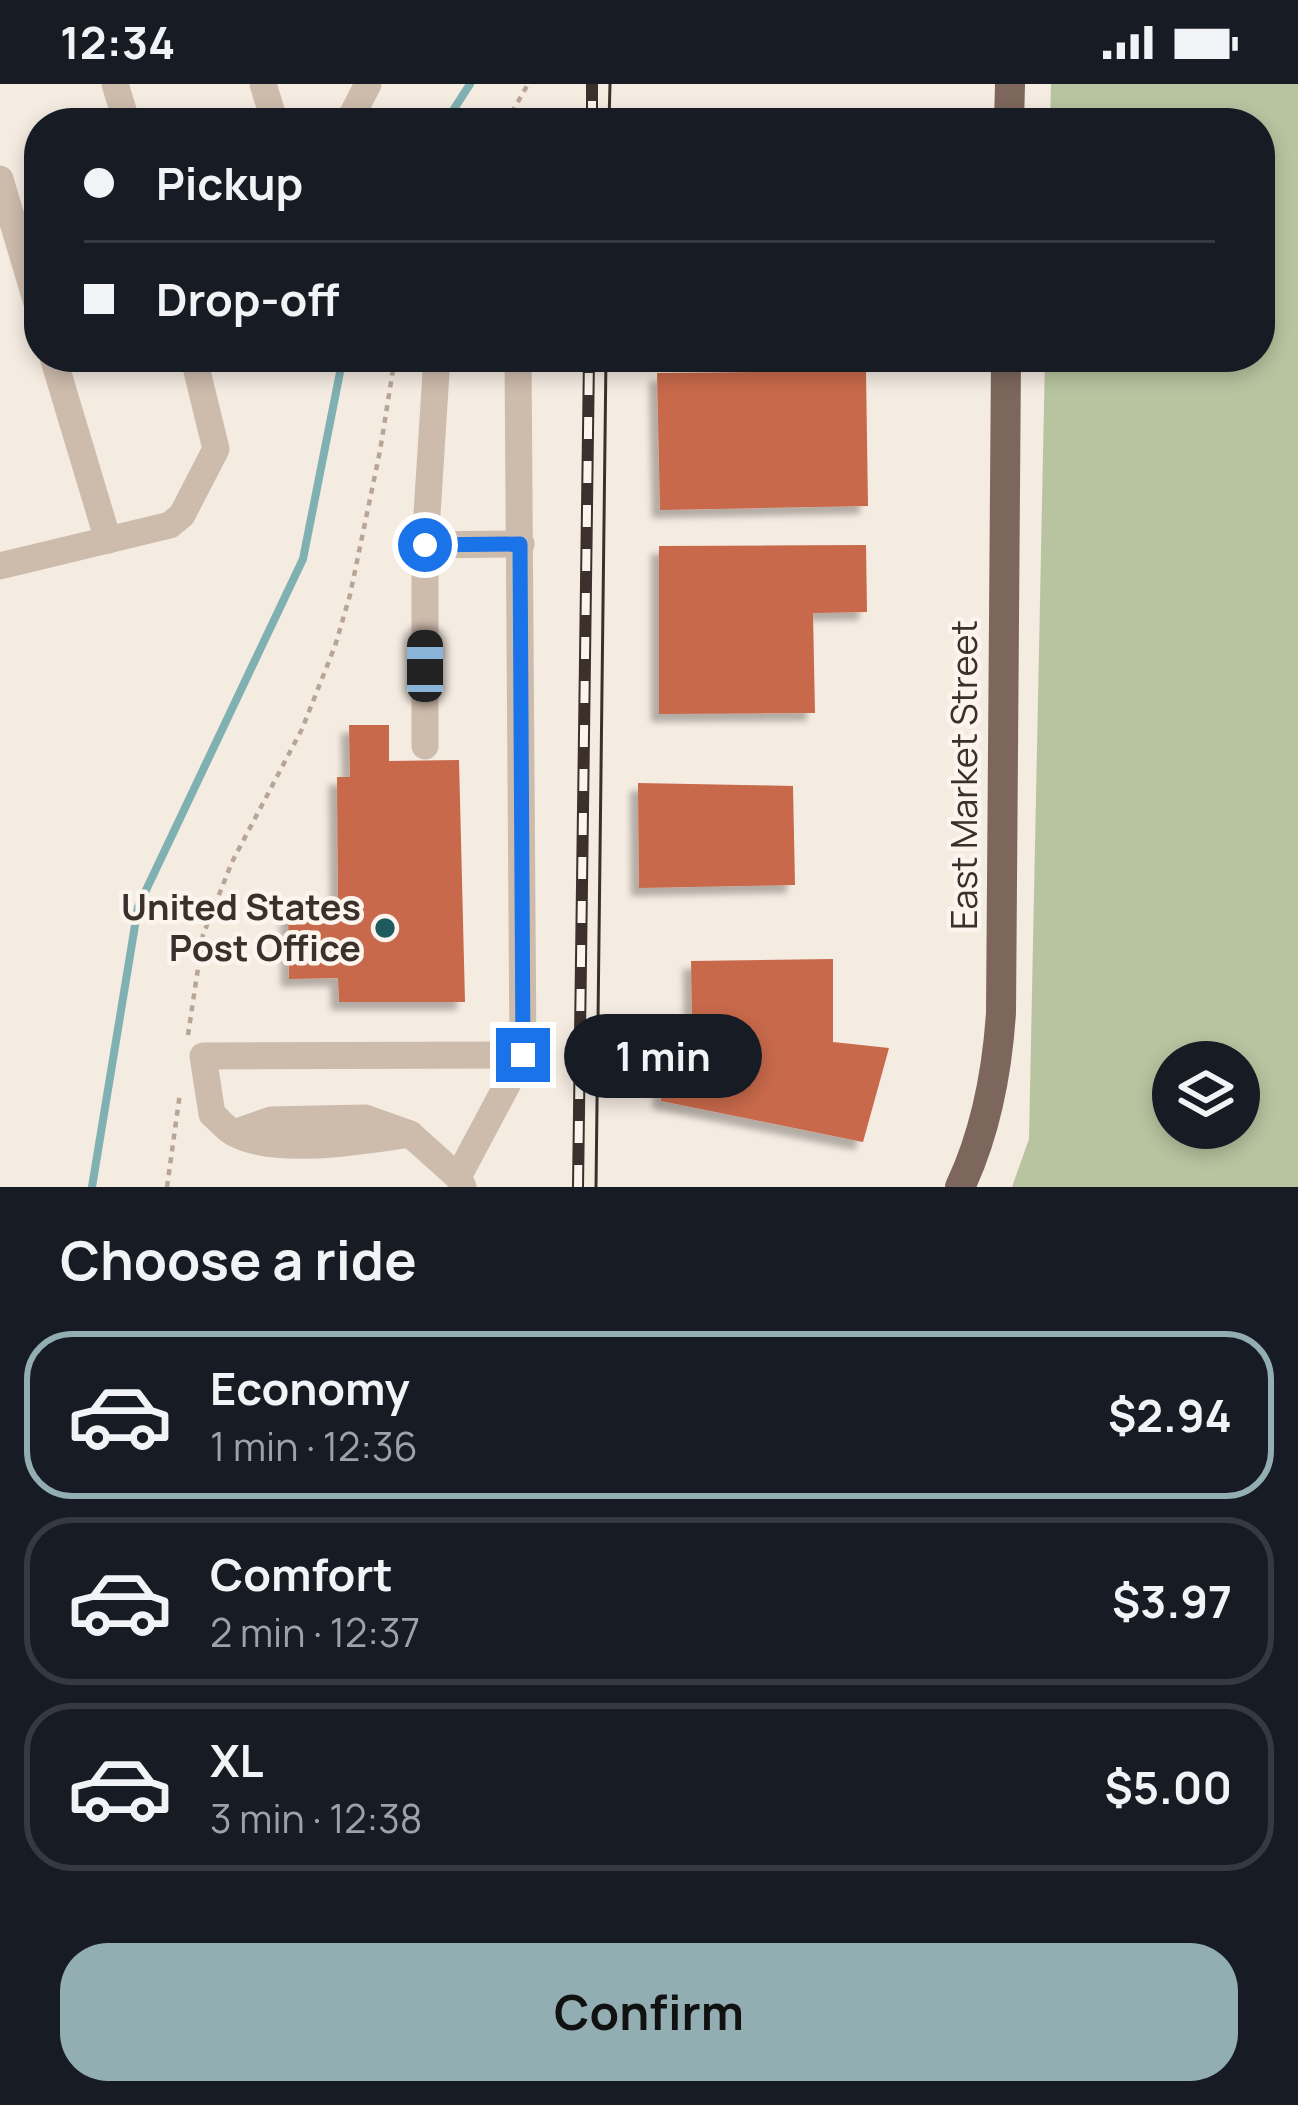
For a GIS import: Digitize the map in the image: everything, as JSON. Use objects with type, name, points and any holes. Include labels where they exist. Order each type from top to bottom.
[{"type":"main road","name":"East Market Street","points":[[960,1187],[986,1116],[1000,1031],[1006,372]]},
{"type":"lane","points":[[0,179],[24,260]]},
{"type":"lane","points":[[58,372],[108,540]]},
{"type":"lane","points":[[0,566],[170,525],[182,515],[216,449],[197,372]]},
{"type":"lane","points":[[425,746],[425,545],[436,372]]},
{"type":"lane","points":[[518,372],[523,1055],[460,1182],[410,1134],[364,1141],[270,1144],[234,1133],[212,1114],[203,1056],[523,1055]]},
{"type":"lane","points":[[425,545],[520,544]]},
{"type":"path","points":[[186,1052],[203,935],[232,862],[302,729],[340,629],[393,372]]},
{"type":"path","points":[[167,1187],[182,1076]]},
{"type":"green space","points":[[1051,84],[1298,84],[1298,1187],[1012,1187],[1029,1139],[1045,372],[1275,372],[1275,108],[1050,108]]},
{"type":"building","points":[[866,372],[868,506],[660,510],[657,373]]},
{"type":"building","points":[[866,545],[867,612],[813,613],[815,713],[659,714],[659,546]]},
{"type":"building","points":[[349,725],[389,725],[389,761],[459,760],[465,1002],[339,1002],[338,978],[289,979],[288,901],[338,900],[337,777],[350,777]]},
{"type":"building","points":[[638,783],[793,786],[795,885],[639,888]]},
{"type":"building","points":[[833,959],[833,1042],[889,1048],[863,1142],[661,1101],[658,1024],[692,1025],[691,961]]},
{"type":"waterway","points":[[455,108],[470,84]]},
{"type":"waterway","points":[[92,1187],[138,907],[303,559],[340,372]]},
{"type":"tram line","points":[[609,108],[610,84]]},
{"type":"tram line","points":[[596,1187],[606,372]]},
{"type":"railway","points":[[592,84],[592,108]]},
{"type":"railway","points":[[578,1187],[589,372]]},
{"type":"place","name":"United States Post Office","points":[[385,928]]},
{"type":"route","points":[[425,545],[520,544],[523,1055]]}]
